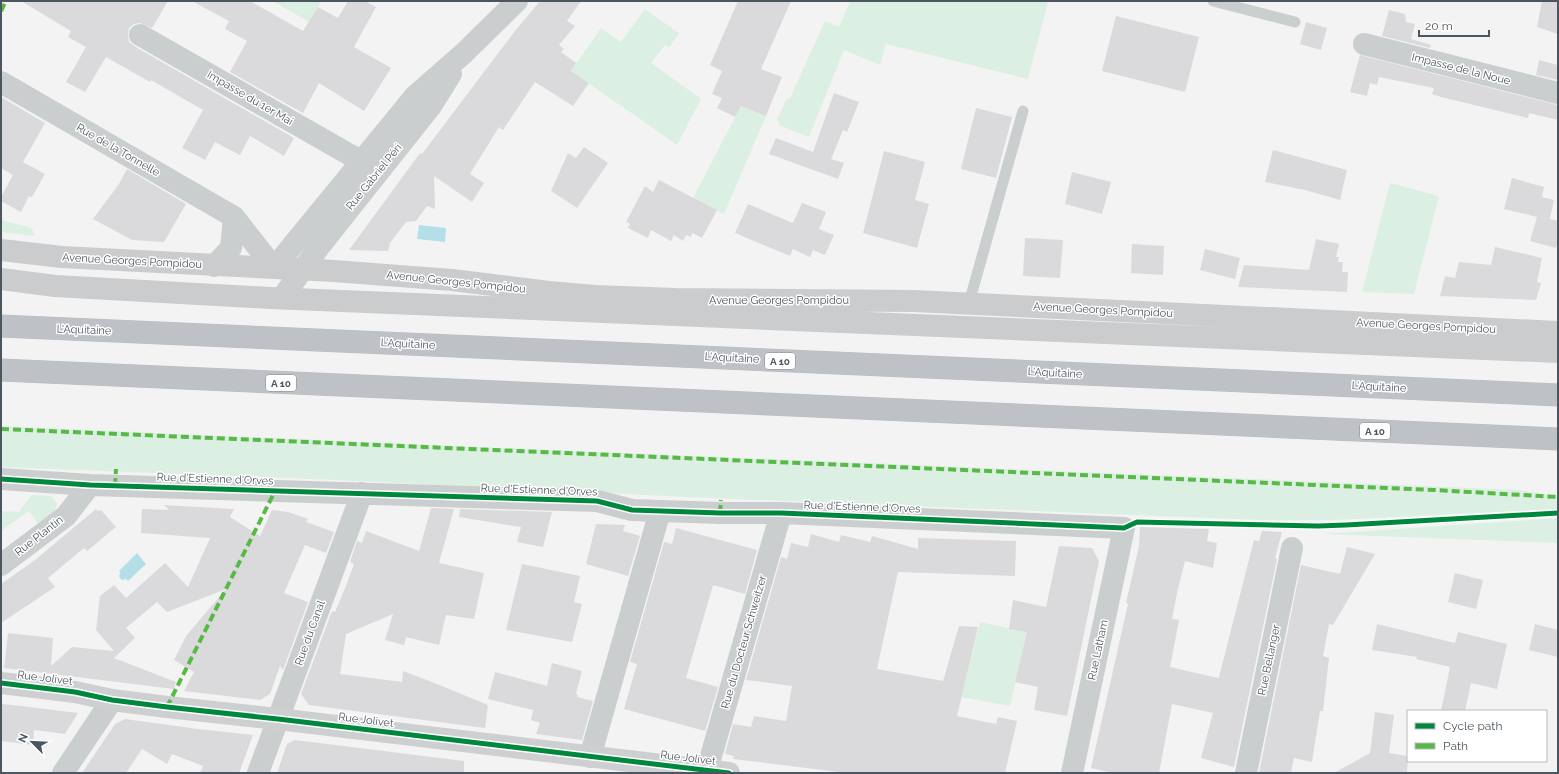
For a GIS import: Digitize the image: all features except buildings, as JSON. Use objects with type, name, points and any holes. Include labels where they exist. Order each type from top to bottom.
[{"type":"highway","name":"L'Aquitaine","points":[[1,326],[1558,395]]},
{"type":"highway","name":"A 10","points":[[1,370],[1558,438]]},
{"type":"main road","name":"Avenue Georges Pompidou","points":[[1,250],[62,257],[214,266],[301,269],[452,280],[595,296],[675,299],[914,301],[969,303],[1558,332]]},
{"type":"main road","name":"Avenue Georges Pompidou","points":[[1,279],[69,287],[282,298],[1558,352]]},
{"type":"street","name":"Rue Gabriel Péri","points":[[282,298],[415,96],[464,53],[517,1]]},
{"type":"street","name":"Impasse du 1er Mai","points":[[140,35],[370,166]]},
{"type":"street","name":"Impasse de la Noue","points":[[1364,44],[1558,93]]},
{"type":"street","name":"Rue de la Tonnelle","points":[[1,82],[234,218],[274,268]]},
{"type":"street","name":"Rue Gabriel Péri","points":[[274,268],[370,166]]},
{"type":"street","points":[[214,266],[230,248],[234,218]]},
{"type":"street","name":"Rue d'Estienne d'Orves","points":[[1,479],[90,485],[597,501],[623,508],[660,511],[781,513],[1124,528]]},
{"type":"street","name":"Rue Plantin","points":[[1,566],[66,516],[90,485]]},
{"type":"street","name":"Rue du Canal","points":[[258,773],[362,493]]},
{"type":"street","points":[[590,756],[660,511]]},
{"type":"street","name":"Rue du Docteur Schweitzer","points":[[707,770],[781,513]]},
{"type":"street","name":"Rue Latham","points":[[1072,773],[1124,528]]},
{"type":"street","name":"Rue Bellanger","points":[[1246,773],[1292,548]]},
{"type":"street","name":"Rue Jolivet","points":[[1,683],[74,692],[112,700],[729,773]]},
{"type":"street","points":[[64,773],[112,700]]},
{"type":"lane","points":[[1213,1],[1295,22]]},
{"type":"lane","points":[[969,303],[1023,111]]},
{"type":"green space","points":[[272,1],[322,1],[309,22]]},
{"type":"green space","points":[[850,1],[1048,2],[1028,79],[886,44],[880,65],[844,50],[809,137],[781,126],[777,120],[786,100],[790,98],[825,21],[839,27]]},
{"type":"green space","points":[[645,9],[679,33],[669,48],[665,45],[651,63],[701,99],[677,145],[571,71],[601,28],[621,42]]},
{"type":"green space","points":[[741,106],[766,116],[724,214],[693,198]]},
{"type":"green space","points":[[1390,183],[1439,196],[1414,294],[1362,292]]},
{"type":"green space","points":[[1,220],[28,227],[32,229],[35,236],[1,232]]},
{"type":"green space","points":[[1,426],[1519,490],[1558,496],[1558,509],[1335,520],[1259,520],[1,467]]},
{"type":"green space","points":[[31,495],[51,496],[57,503],[55,511],[39,525],[29,511],[1,531],[1,511],[19,512]]},
{"type":"green space","points":[[1558,518],[1558,543],[1323,534]]},
{"type":"green space","points":[[980,622],[1027,632],[1010,706],[961,697]]},
{"type":"water","points":[[419,225],[446,228],[445,242],[417,239]]},
{"type":"water","points":[[137,553],[146,564],[128,581],[126,579],[122,580],[119,577],[119,571]]},
{"type":"marked path","points":[[1,11],[6,1]]},
{"type":"marked path","points":[[1,429],[1434,490],[1558,497]]},
{"type":"marked path","points":[[115,486],[116,469]]},
{"type":"marked path","points":[[167,707],[275,491]]},
{"type":"marked path","points":[[720,513],[721,500]]},
{"type":"cycle path","points":[[1,479],[90,485],[597,501],[632,510],[720,513],[781,513],[1124,528],[1137,522],[1318,526],[1558,513]]},
{"type":"cycle path","points":[[1,683],[75,692],[112,700],[167,707],[729,773]]}]
